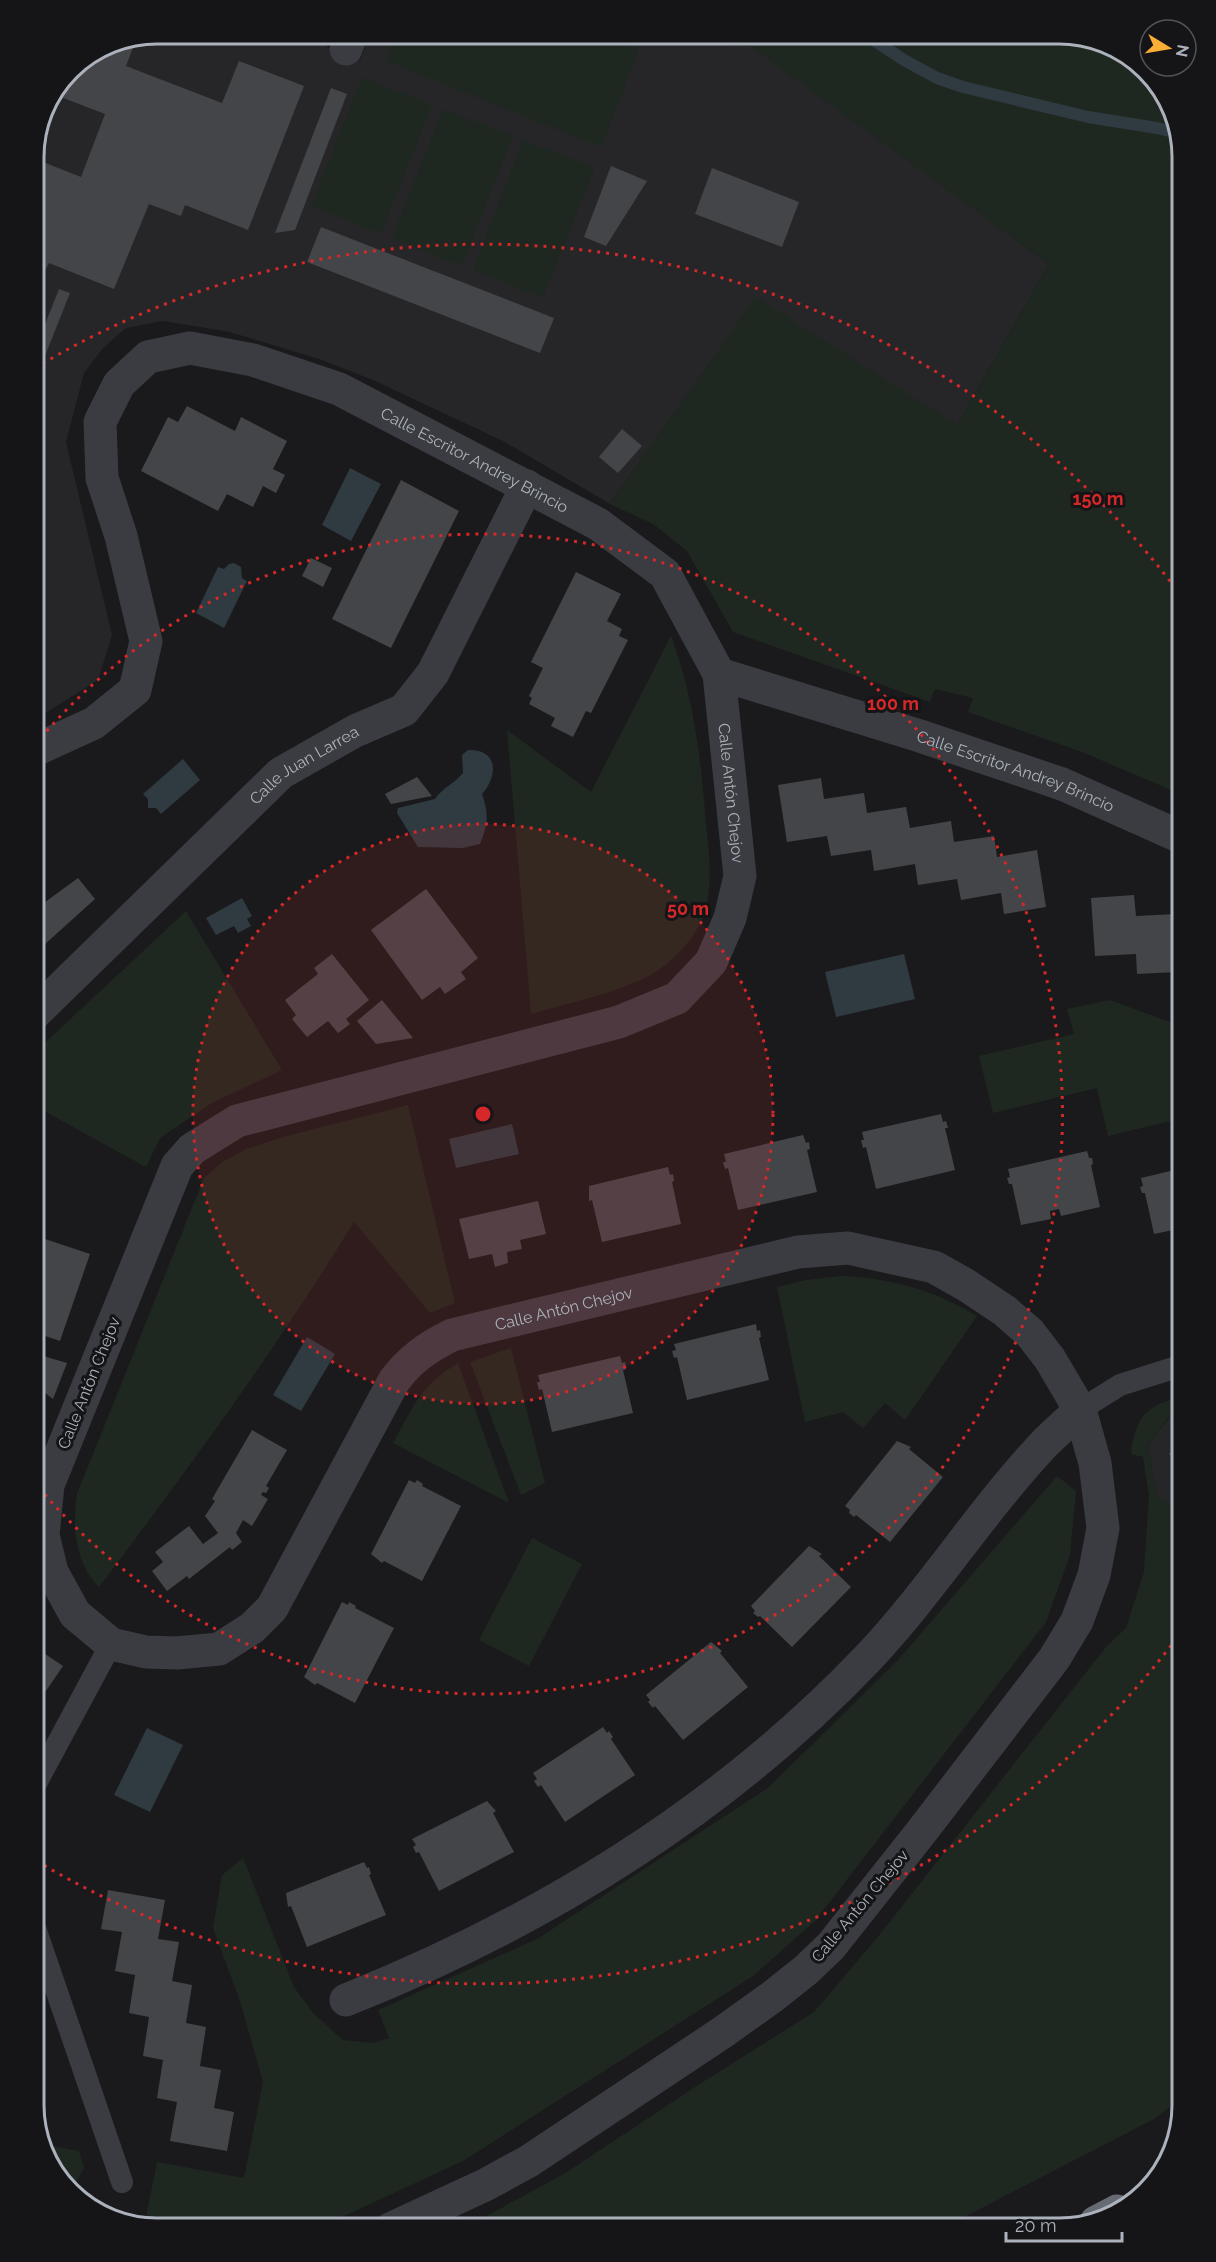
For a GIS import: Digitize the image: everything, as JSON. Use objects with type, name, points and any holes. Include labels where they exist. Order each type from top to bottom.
[{"type":"street","name":"Calle Escritor Andrey Brincio","points":[[44,746],[94,723],[135,690],[146,641],[121,536],[102,478],[100,422],[119,384],[148,357],[190,348],[252,360],[339,389],[598,524],[665,574],[719,674],[920,736],[1062,784],[1172,833]]},
{"type":"street","name":"Calle Juan Larrea","points":[[44,1004],[281,773],[355,731],[404,710],[433,673],[527,486]]},
{"type":"street","name":"Calle Antón Chejov","points":[[44,1525],[48,1485],[177,1166],[192,1149],[237,1121],[619,1022],[677,998],[711,962],[730,918],[740,876],[719,674]]},
{"type":"street","name":"Calle Antón Chejov","points":[[44,1539],[52,1572],[75,1614],[111,1644],[146,1652],[177,1653],[219,1649],[252,1628],[272,1608],[394,1381],[405,1365],[427,1348],[463,1332],[798,1252],[848,1248],[934,1268],[966,1285],[1005,1311],[1030,1333],[1050,1359],[1080,1410],[1095,1463],[1103,1528],[1094,1575],[1077,1621],[1054,1659],[831,1946],[806,1970],[747,2015],[529,2161],[485,2185],[414,2218]]},
{"type":"street","points":[[346,2000],[401,1978],[490,1935],[581,1886],[659,1836],[743,1774],[868,1658],[1006,1487],[1046,1442],[1080,1410]]},
{"type":"lane","points":[[1080,1410],[1120,1385],[1172,1368]]},
{"type":"lane","points":[[44,1769],[111,1644]]},
{"type":"lane","points":[[44,1954],[122,2182]]},
{"type":"shaded area","points":[[149,44],[328,44],[327,47],[360,60],[367,44],[750,45],[1049,264],[952,434],[756,298],[610,504],[505,442],[373,380],[319,359],[230,332],[163,321],[126,328],[103,348],[84,373],[66,442],[112,635],[98,680],[44,714],[44,142],[52,113],[67,88],[82,72],[106,55],[120,49]]},
{"type":"shaded area","points":[[393,44],[624,44],[639,50],[601,147],[386,61]]},
{"type":"shaded area","points":[[708,44],[1067,44],[1096,49],[1116,59],[1140,78],[1157,100],[1167,120],[1172,142],[1172,790],[1082,752],[968,712],[973,698],[935,689],[930,702],[733,632],[687,551],[653,524],[610,504],[756,297],[957,425],[1049,264],[750,46]]},
{"type":"shaded area","points":[[362,77],[432,105],[381,234],[311,206]]},
{"type":"shaded area","points":[[443,109],[513,136],[462,266],[392,238]]},
{"type":"shaded area","points":[[523,140],[595,168],[543,298],[473,270]]},
{"type":"shaded area","points":[[350,468],[381,484],[351,541],[322,525]]},
{"type":"shaded area","points":[[234,563],[241,567],[242,578],[247,581],[224,628],[196,613],[218,567],[224,569]]},
{"type":"shaded area","points":[[671,636],[691,705],[702,777],[710,868],[705,911],[694,934],[683,948],[652,974],[620,988],[531,1014],[507,730],[591,792]]},
{"type":"shaded area","points":[[468,750],[486,754],[493,765],[491,779],[482,794],[487,819],[480,844],[463,848],[418,847],[397,813],[398,808],[435,799],[463,773],[462,755]]},
{"type":"shaded area","points":[[183,759],[200,780],[161,814],[156,808],[148,808],[148,799],[143,794]]},
{"type":"shaded area","points":[[242,898],[252,916],[247,919],[251,926],[238,933],[234,926],[216,935],[206,918]]},
{"type":"shaded area","points":[[186,911],[282,1070],[212,1103],[160,1138],[146,1167],[44,1111],[44,1044]]},
{"type":"shaded area","points":[[904,954],[915,999],[836,1017],[825,972]]},
{"type":"shaded area","points":[[1110,1000],[1172,1023],[1172,1121],[1108,1136],[1097,1088],[993,1113],[979,1056],[1074,1034],[1067,1009]]},
{"type":"shaded area","points":[[408,1105],[455,1303],[430,1313],[354,1222],[294,1316],[231,1408],[99,1587],[85,1567],[77,1543],[75,1518],[77,1494],[204,1178],[222,1162],[246,1149],[283,1137]]},
{"type":"shaded area","points":[[512,1124],[519,1154],[456,1168],[449,1139]]},
{"type":"shaded area","points":[[841,1276],[877,1279],[912,1287],[945,1299],[977,1316],[905,1420],[885,1403],[863,1428],[843,1412],[805,1422],[777,1287],[806,1280]]},
{"type":"shaded area","points":[[307,1337],[335,1354],[301,1411],[273,1395]]},
{"type":"shaded area","points":[[511,1348],[545,1483],[521,1495],[470,1362]]},
{"type":"shaded area","points":[[458,1363],[509,1503],[393,1443],[426,1388]]},
{"type":"shaded area","points":[[1171,1400],[1172,1412],[1148,1446],[1156,1494],[1172,1506],[1172,2105],[1154,2119],[962,2218],[483,2218],[567,2172],[814,2012],[877,1938],[1106,1647],[1126,1628],[1144,1572],[1149,1495],[1143,1457],[1131,1454],[1133,1441],[1145,1414],[1152,1408]]},
{"type":"shaded area","points":[[1172,1414],[1172,1506],[1156,1494],[1148,1446]]},
{"type":"shaded area","points":[[1057,1476],[1076,1491],[1070,1555],[1046,1622],[815,1921],[753,1976],[463,2161],[340,2218],[145,2217],[157,2162],[244,2178],[263,2082],[240,2001],[213,1928],[222,1875],[243,1858],[294,1987],[313,2013],[343,2040],[372,2043],[389,2038],[378,2010],[537,1939],[768,1788],[898,1660]]},
{"type":"shaded area","points":[[532,1538],[582,1564],[529,1666],[479,1640]]},
{"type":"shaded area","points":[[147,1728],[183,1745],[150,1812],[114,1795]]},
{"type":"shaded area","points":[[51,2146],[79,2151],[84,2168],[75,2183],[59,2162]]},
{"type":"building","points":[[134,46],[126,66],[222,103],[239,61],[304,86],[248,230],[185,205],[181,216],[149,204],[114,289],[49,263],[44,272],[44,162],[81,177],[105,114],[61,97],[72,82],[94,63],[120,49]]},
{"type":"building","points":[[331,88],[347,94],[295,230],[275,233]]},
{"type":"building","points":[[611,166],[647,181],[606,246],[584,237]]},
{"type":"building","points":[[712,168],[799,202],[782,247],[695,214]]},
{"type":"building","points":[[321,227],[554,318],[540,353],[307,262]]},
{"type":"building","points":[[59,289],[70,293],[44,358],[44,327]]},
{"type":"building","points":[[187,406],[235,431],[241,417],[287,441],[273,469],[285,475],[276,493],[263,486],[253,507],[227,494],[218,511],[141,471],[168,417],[178,422]]},
{"type":"building","points":[[622,429],[642,446],[618,473],[599,457]]},
{"type":"building","points":[[401,480],[459,511],[391,648],[332,619]]},
{"type":"building","points":[[311,558],[332,568],[323,587],[302,576]]},
{"type":"building","points":[[576,572],[621,594],[607,621],[622,629],[619,636],[628,640],[591,713],[586,711],[573,737],[551,726],[555,718],[529,704],[532,698],[529,696],[543,668],[531,662]]},
{"type":"building","points":[[417,777],[432,796],[391,804],[385,794]]},
{"type":"building","points":[[821,778],[824,799],[864,793],[867,813],[906,807],[910,828],[951,821],[954,842],[994,836],[997,857],[1037,850],[1046,907],[1004,914],[1001,893],[961,900],[957,879],[918,885],[915,864],[874,871],[871,850],[831,856],[827,836],[787,842],[778,785]]},
{"type":"building","points":[[78,878],[95,899],[44,945],[44,903]]},
{"type":"building","points":[[426,889],[478,958],[461,972],[466,979],[445,994],[440,987],[422,1000],[371,930]]},
{"type":"building","points":[[1134,895],[1136,916],[1172,914],[1172,972],[1137,974],[1136,954],[1095,956],[1091,898]]},
{"type":"building","points":[[332,954],[369,1000],[346,1019],[350,1024],[338,1033],[328,1021],[307,1037],[292,1019],[296,1015],[285,1000],[318,974],[314,968]]},
{"type":"building","points":[[382,1000],[413,1038],[376,1044],[357,1021]]},
{"type":"building","points":[[941,1114],[948,1128],[945,1128],[955,1170],[876,1189],[866,1147],[863,1148],[861,1140],[864,1140],[862,1132]]},
{"type":"building","points":[[803,1135],[806,1143],[809,1142],[810,1149],[807,1150],[817,1192],[738,1210],[728,1168],[725,1169],[723,1162],[726,1162],[724,1154]]},
{"type":"building","points":[[1087,1151],[1089,1158],[1092,1158],[1093,1164],[1091,1165],[1100,1207],[1061,1216],[1059,1209],[1050,1211],[1051,1219],[1021,1225],[1012,1184],[1009,1184],[1007,1178],[1010,1177],[1008,1169]]},
{"type":"building","points":[[668,1167],[670,1175],[673,1174],[674,1181],[672,1182],[681,1224],[602,1242],[592,1200],[589,1201],[589,1186]]},
{"type":"building","points":[[1172,1171],[1172,1230],[1154,1234],[1145,1193],[1142,1193],[1140,1187],[1143,1186],[1141,1178]]},
{"type":"building","points":[[538,1201],[546,1234],[520,1240],[522,1249],[507,1252],[508,1263],[495,1267],[492,1254],[469,1259],[459,1219]]},
{"type":"building","points":[[44,1239],[90,1254],[60,1341],[44,1336]]},
{"type":"building","points":[[756,1324],[757,1331],[760,1330],[761,1337],[759,1338],[769,1380],[687,1400],[677,1357],[674,1358],[672,1351],[676,1350],[674,1344]]},
{"type":"building","points":[[44,1356],[67,1363],[53,1399],[44,1392]]},
{"type":"building","points":[[620,1356],[622,1363],[625,1362],[626,1369],[623,1370],[633,1413],[552,1432],[542,1389],[539,1390],[537,1382],[540,1382],[538,1375]]},
{"type":"building","points":[[252,1430],[287,1450],[266,1486],[269,1488],[261,1495],[268,1499],[252,1526],[243,1520],[236,1533],[242,1542],[232,1550],[230,1547],[189,1579],[187,1576],[167,1591],[152,1571],[163,1562],[155,1552],[189,1526],[203,1544],[218,1533],[205,1516],[215,1501],[212,1499]]},
{"type":"building","points":[[897,1441],[911,1447],[909,1449],[943,1477],[890,1542],[856,1515],[854,1517],[849,1513],[850,1510],[845,1506]]},
{"type":"building","points":[[409,1480],[415,1483],[417,1480],[423,1484],[422,1486],[461,1506],[422,1581],[384,1561],[382,1563],[371,1554]]},
{"type":"building","points":[[809,1546],[822,1554],[819,1556],[851,1587],[792,1647],[760,1616],[753,1613],[755,1611],[751,1606]]},
{"type":"building","points":[[342,1602],[348,1605],[349,1602],[356,1606],[355,1608],[394,1628],[355,1703],[317,1683],[315,1685],[304,1677]]},
{"type":"building","points":[[711,1642],[722,1651],[720,1653],[748,1687],[683,1740],[655,1706],[653,1708],[648,1702],[650,1700],[646,1695]]},
{"type":"building","points":[[44,1653],[63,1666],[44,1694]]},
{"type":"building","points":[[603,1727],[613,1737],[611,1739],[635,1775],[565,1822],[541,1785],[538,1787],[534,1781],[537,1779],[533,1773]]},
{"type":"building","points":[[487,1801],[496,1811],[493,1813],[514,1852],[439,1891],[419,1852],[416,1853],[413,1847],[416,1845],[412,1839]]},
{"type":"building","points":[[364,1862],[367,1868],[369,1867],[371,1874],[369,1875],[386,1915],[307,1947],[291,1906],[288,1907],[286,1893]]},
{"type":"building","points":[[108,1890],[165,1900],[158,1939],[179,1942],[172,1981],[192,1985],[186,2023],[206,2027],[200,2066],[221,2070],[214,2108],[234,2112],[227,2151],[170,2141],[177,2102],[157,2098],[163,2060],[143,2056],[149,2017],[129,2013],[135,1975],[115,1971],[122,1932],[101,1929]]},
{"type":"waterway","points":[[880,44],[937,78],[963,87],[1088,117],[1169,131]]}]
